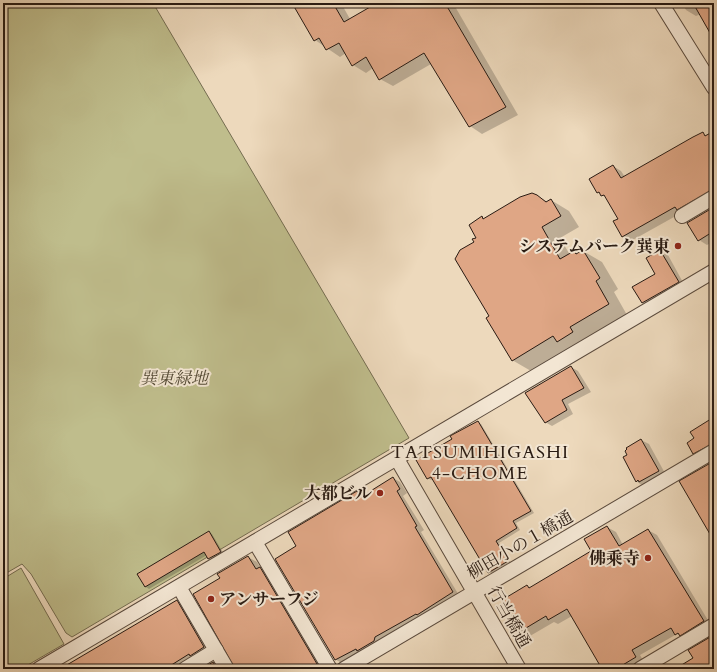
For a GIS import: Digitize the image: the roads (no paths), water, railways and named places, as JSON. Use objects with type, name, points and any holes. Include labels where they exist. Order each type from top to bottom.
[{"type":"street","points":[[661,3],[714,88]]},
{"type":"street","points":[[682,216],[714,197]]},
{"type":"street","points":[[39,669],[714,271]]},
{"type":"street","name":"柳田小の１橋通","points":[[344,669],[714,451]]},
{"type":"street","name":"行当橋通","points":[[397,459],[519,669]]},
{"type":"street","points":[[255,542],[330,669]]},
{"type":"street","points":[[179,587],[227,669]]},
{"type":"street","points":[[640,669],[714,625]]},
{"type":"street","points":[[185,669],[216,650]]},
{"type":"place","name":"システムパーク巽東","points":[[678,246]]},
{"type":"place","name":"大都ビル","points":[[380,493]]},
{"type":"place","name":"佛乘寺","points":[[648,558]]},
{"type":"place","name":"アンサーフジ","points":[[211,599]]},
{"type":"district","name":"TATSUMIHIGASHI 4-CHOME","points":[[480,462]]},
{"type":"park label","name":"巽東緑地","points":[[174,378]]}]
